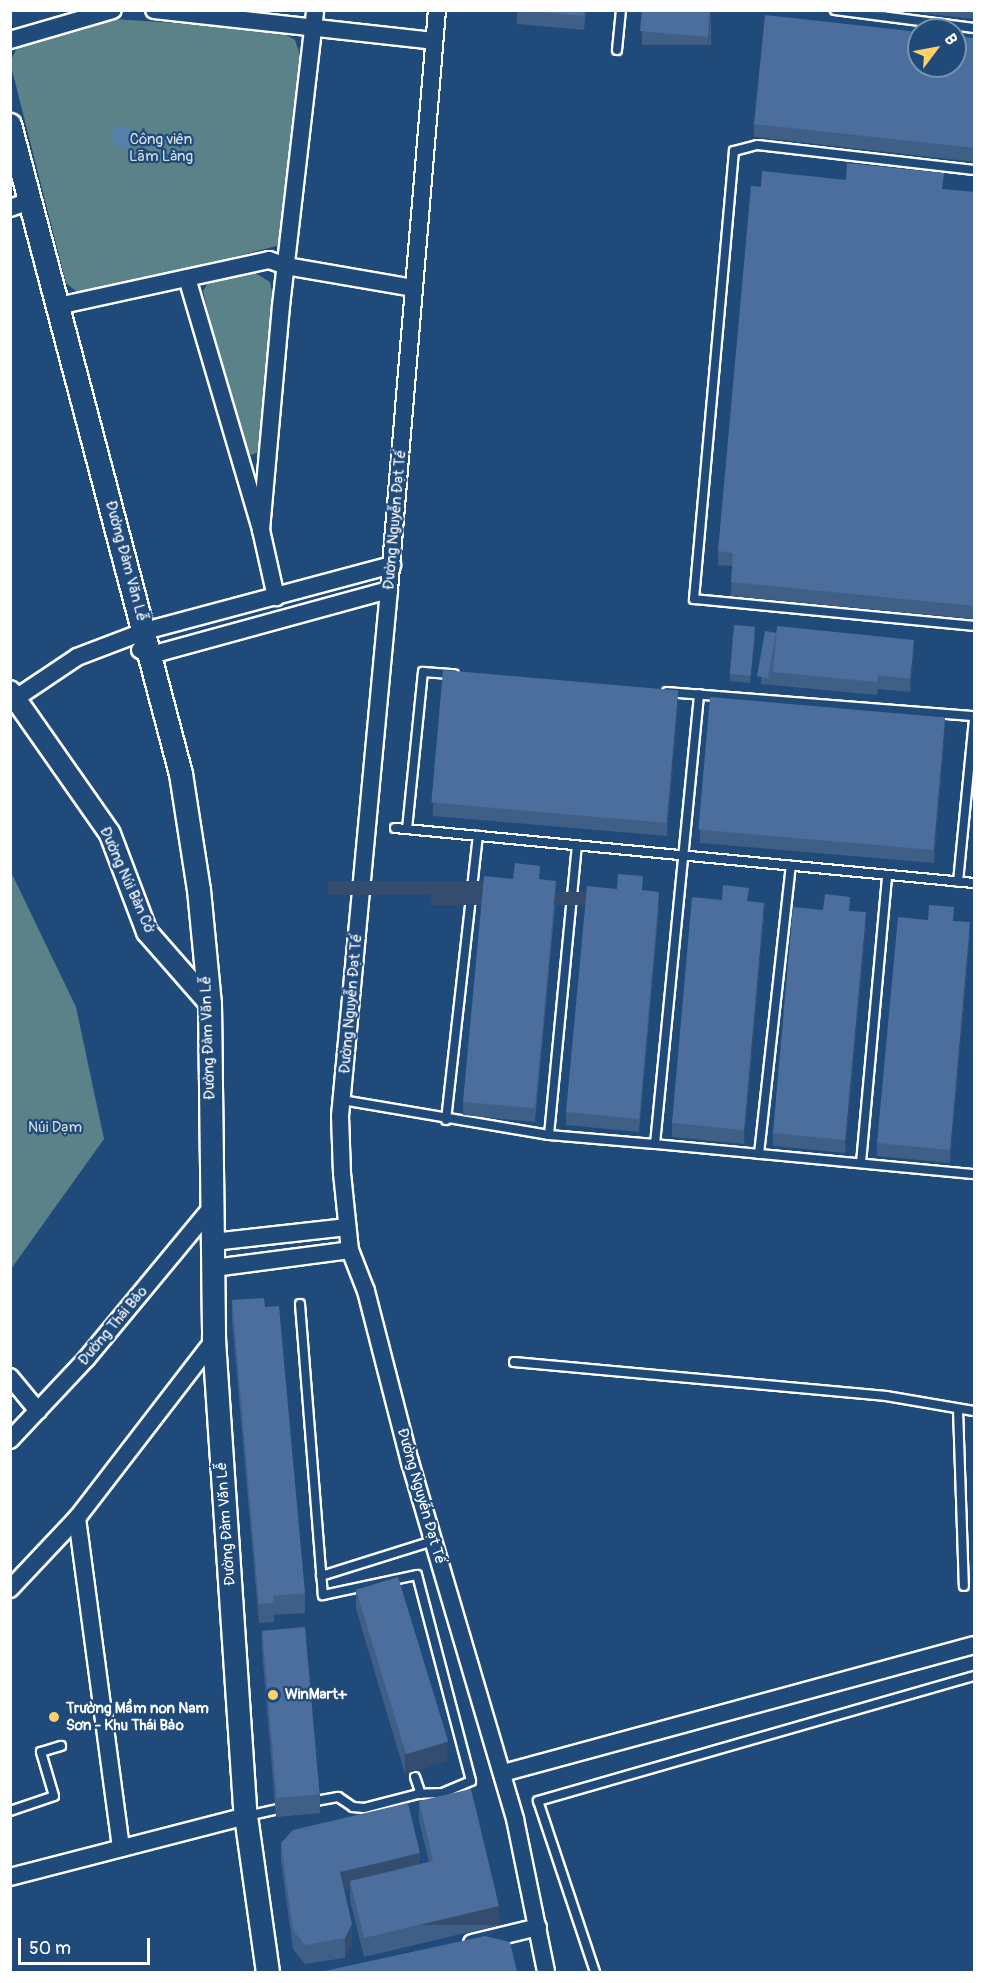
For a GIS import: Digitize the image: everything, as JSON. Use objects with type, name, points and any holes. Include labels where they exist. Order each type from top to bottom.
[{"type":"main road","name":"Đường Đàm Văn Lễ","points":[[10,125],[32,200],[181,774],[199,890],[210,1004],[214,1340],[246,1816],[268,1972]]},
{"type":"street","points":[[10,40],[113,10]]},
{"type":"street","points":[[154,10],[433,41]]},
{"type":"street","points":[[261,530],[286,266],[315,10]]},
{"type":"street","name":"Đường Nguyễn Đạt Tế","points":[[437,10],[392,565],[342,1100],[347,1227],[350,1250],[366,1291],[433,1541],[503,1773],[546,1972]]},
{"type":"street","points":[[10,208],[32,200]]},
{"type":"street","points":[[58,306],[269,260],[286,266],[414,288]]},
{"type":"street","points":[[187,278],[261,530],[276,597]]},
{"type":"street","points":[[13,694],[77,657],[145,631],[392,565]]},
{"type":"street","points":[[120,641],[151,655],[389,590]]},
{"type":"street","name":"Đường Núi Bàn Cờ","points":[[13,694],[110,834],[147,932],[210,1004]]},
{"type":"street","name":"Đường Thái Bảo","points":[[10,1440],[87,1359],[212,1207]]},
{"type":"street","points":[[213,1242],[347,1227]]},
{"type":"street","points":[[214,1268],[350,1250]]},
{"type":"street","points":[[10,1589],[77,1518],[214,1340]]},
{"type":"street","points":[[10,1377],[38,1411]]},
{"type":"street","points":[[77,1518],[121,1848]]},
{"type":"street","points":[[503,1773],[975,1645]]},
{"type":"street","points":[[11,1877],[246,1816]]},
{"type":"street","points":[[459,1946],[538,1927]]},
{"type":"lane","points":[[617,50],[621,10]]},
{"type":"lane","points":[[835,10],[975,28]]},
{"type":"lane","points":[[975,170],[757,145],[734,151],[694,599],[975,626]]},
{"type":"lane","points":[[407,829],[423,672],[469,676]]},
{"type":"lane","points":[[653,691],[975,718],[958,882]]},
{"type":"lane","points":[[655,1144],[699,694]]},
{"type":"lane","points":[[395,828],[975,883]]},
{"type":"lane","points":[[446,1120],[478,836]]},
{"type":"lane","points":[[549,1136],[577,845]]},
{"type":"lane","points":[[759,1154],[791,866]]},
{"type":"lane","points":[[861,1163],[887,875]]},
{"type":"lane","points":[[342,1100],[446,1120],[549,1136],[975,1174]]},
{"type":"lane","points":[[246,1816],[335,1797],[364,1808],[421,1794],[443,1793],[471,1781],[417,1575],[323,1595],[300,1304]]},
{"type":"lane","points":[[514,1362],[886,1396],[975,1411]]},
{"type":"lane","points":[[958,1409],[964,1586]]},
{"type":"lane","points":[[321,1576],[433,1541]]},
{"type":"lane","points":[[595,1972],[538,1801],[975,1676]]},
{"type":"lane","points":[[10,1811],[54,1796],[41,1752],[61,1746]]},
{"type":"lane","points":[[415,1777],[421,1794]]},
{"type":"green space","name":"Công viên Lãm Làng","points":[[115,19],[278,30],[295,40],[301,58],[280,245],[91,294],[77,292],[66,283],[10,62],[17,48]]},
{"type":"green space","points":[[252,271],[270,282],[274,303],[262,451],[251,455],[241,447],[203,291],[209,281]]},
{"type":"green space","name":"Núi Dạm","points":[[11,872],[76,1007],[104,1139],[11,1269]]},
{"type":"water","points":[[123,126],[131,129],[134,137],[131,145],[123,148],[115,145],[112,137],[115,129]]},
{"type":"building","points":[[517,10],[585,10],[584,16]]},
{"type":"building","points":[[642,10],[710,10],[708,37],[640,31]]},
{"type":"building","points":[[765,15],[907,31],[907,78],[967,78],[967,37],[975,38],[975,148],[754,124]]},
{"type":"building","points":[[847,163],[944,173],[942,189],[975,192],[975,606],[731,582],[733,553],[718,551],[751,186],[761,187],[762,171],[846,180]]},
{"type":"building","points":[[734,625],[755,627],[751,676],[730,674]]},
{"type":"building","points":[[777,626],[914,640],[910,679],[878,675],[877,682],[773,672]]},
{"type":"building","points":[[765,631],[776,633],[768,678],[757,676]]},
{"type":"building","points":[[443,670],[678,691],[667,823],[431,802]]},
{"type":"building","points":[[710,697],[945,718],[934,850],[698,829]]},
{"type":"building","points":[[515,863],[540,866],[539,879],[556,881],[535,1108],[463,1102],[484,876],[513,879]]},
{"type":"building","points":[[618,874],[643,876],[642,890],[659,892],[639,1119],[566,1112],[587,886],[617,889]]},
{"type":"building","points":[[723,885],[749,888],[747,901],[764,903],[744,1130],[672,1123],[692,897],[722,900]]},
{"type":"building","points":[[825,894],[850,897],[849,911],[866,912],[845,1140],[773,1133],[793,907],[823,910]]},
{"type":"building","points":[[929,905],[954,907],[953,921],[970,922],[950,1150],[877,1143],[898,917],[928,920]]},
{"type":"building","points":[[264,1298],[265,1307],[279,1306],[305,1593],[273,1596],[274,1603],[259,1604],[232,1300]]},
{"type":"building","points":[[398,1577],[448,1741],[406,1754],[356,1590]]},
{"type":"building","points":[[305,1627],[320,1794],[277,1798],[262,1631]]},
{"type":"building","points":[[471,1789],[499,1906],[364,1938],[350,1881],[433,1861],[419,1801]]},
{"type":"building","points":[[408,1803],[420,1853],[340,1872],[352,1924],[345,1938],[305,1945],[293,1930],[281,1843],[293,1830]]},
{"type":"building","points":[[485,1936],[510,1942],[517,1972],[320,1972]]},
{"type":"place","name":"WinMart+","points":[[273,1695]]},
{"type":"place","name":"Trường Mầm non Nam Sơn - Khu Thái Bảo","points":[[54,1717]]}]
